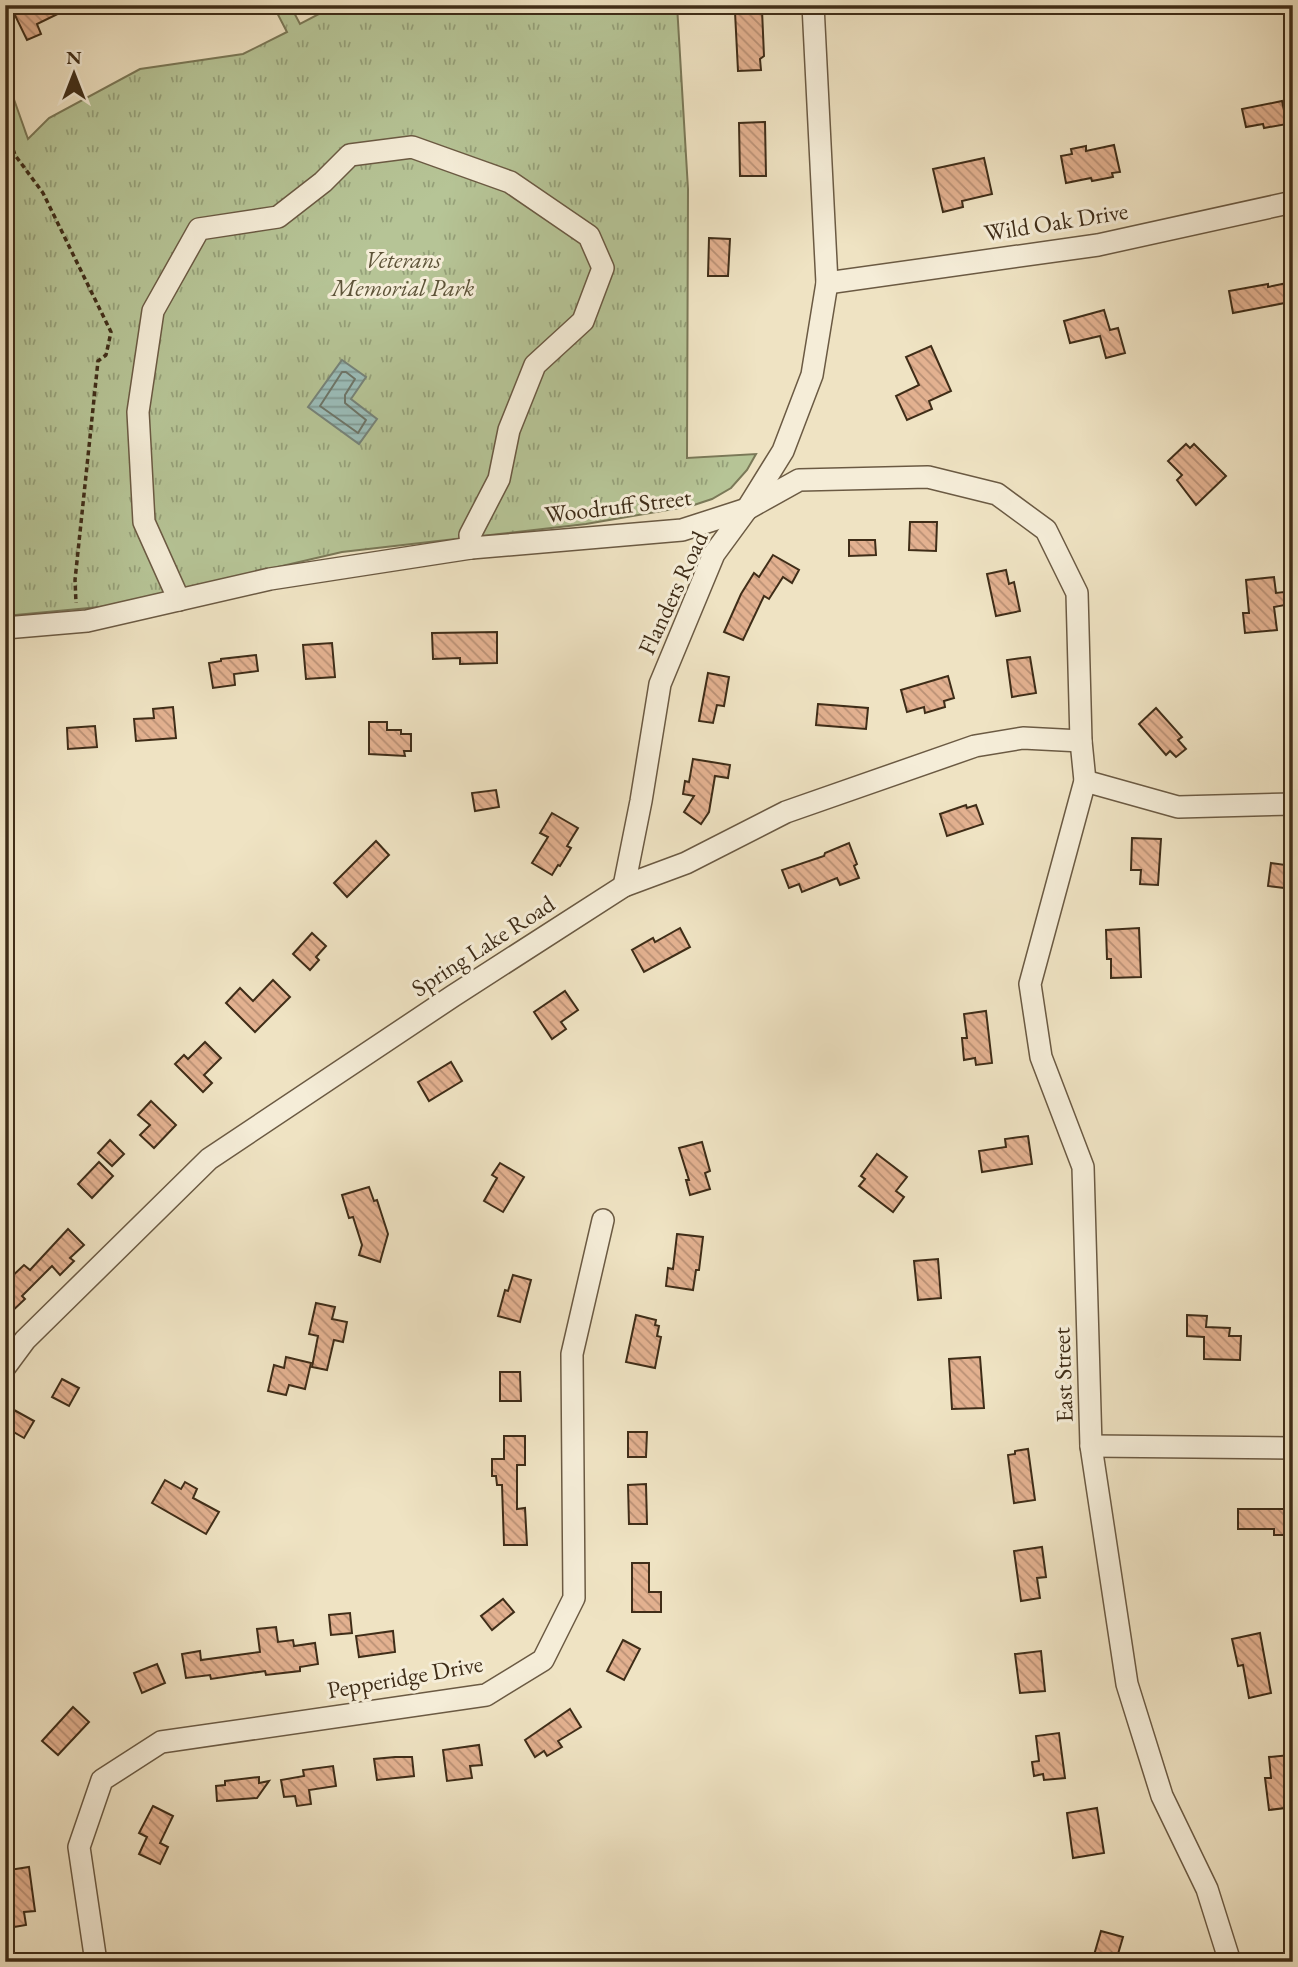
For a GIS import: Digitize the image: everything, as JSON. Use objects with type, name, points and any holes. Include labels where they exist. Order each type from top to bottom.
[{"type":"street","name":"Flanders Road","points":[[624,886],[660,684],[714,554],[747,509],[783,451],[812,375],[827,283],[813,5]]},
{"type":"street","points":[[179,600],[144,522],[138,412],[153,311],[199,229],[278,217],[323,182],[350,155],[412,147],[510,182],[589,236],[603,268],[583,321],[535,366],[509,430],[499,479],[470,535],[471,548]]},
{"type":"street","name":"Wild Oak Drive","points":[[827,283],[1098,244],[1293,202]]},
{"type":"street","name":"Woodruff Street","points":[[5,628],[77,622],[271,579],[471,548],[682,530],[747,509],[799,480],[928,477],[997,494],[1046,530],[1077,593],[1081,741],[1085,781]]},
{"type":"street","name":"Spring Lake Road","points":[[5,1367],[26,1340],[209,1159],[624,886],[686,863],[786,812],[975,746],[1023,738],[1081,741]]},
{"type":"street","points":[[1085,781],[1178,807],[1293,804]]},
{"type":"street","name":"East Street","points":[[1085,781],[1030,984],[1041,1057],[1083,1167],[1091,1446],[1126,1684],[1162,1796],[1206,1889],[1230,1962]]},
{"type":"street","name":"Pepperidge Drive","points":[[96,1962],[79,1847],[102,1780],[161,1742],[486,1695],[543,1660],[574,1598],[572,1354],[603,1220]]},
{"type":"street","points":[[1091,1446],[1293,1448]]},
{"type":"path","points":[[5,125],[15,155],[43,193],[111,332],[106,355],[98,361],[75,580],[77,622]]},
{"type":"green space","name":"Veterans Memorial Park","points":[[273,5],[290,5],[300,24],[336,5],[677,5],[688,189],[687,458],[756,454],[747,470],[731,488],[712,499],[691,506],[586,524],[342,552],[110,606],[5,616],[5,74],[28,139],[49,118],[140,69],[243,54],[287,32]]},
{"type":"water","points":[[342,360],[366,377],[351,399],[377,419],[359,444],[308,407]]},
{"type":"building","points":[[10,5],[76,5],[37,24],[41,34],[27,40]]},
{"type":"building","points":[[762,10],[764,56],[760,59],[761,70],[738,71],[735,12]]},
{"type":"building","points":[[1282,101],[1287,124],[1264,128],[1263,124],[1246,127],[1242,109]]},
{"type":"building","points":[[765,122],[766,176],[740,176],[739,123]]},
{"type":"building","points":[[1114,145],[1120,172],[1112,173],[1113,177],[1066,183],[1061,156],[1072,154],[1071,149],[1086,146],[1086,151]]},
{"type":"building","points":[[984,158],[992,194],[962,201],[963,207],[943,212],[933,169]]},
{"type":"building","points":[[709,238],[730,239],[728,276],[708,276]]},
{"type":"building","points":[[1287,283],[1290,302],[1233,313],[1229,291]]},
{"type":"building","points":[[1104,310],[1110,330],[1118,328],[1125,353],[1106,358],[1100,336],[1070,343],[1064,321]]},
{"type":"building","points":[[931,346],[951,391],[929,401],[932,409],[907,420],[896,396],[919,385],[906,357]]},
{"type":"building","points":[[1186,444],[1190,448],[1194,444],[1226,476],[1196,505],[1177,480],[1182,475],[1168,461]]},
{"type":"building","points":[[910,522],[937,522],[936,551],[909,550]]},
{"type":"building","points":[[849,540],[875,540],[876,555],[849,556]]},
{"type":"building","points":[[773,555],[799,570],[792,583],[783,577],[769,599],[764,596],[743,640],[724,632],[754,573],[759,577]]},
{"type":"building","points":[[1006,570],[1009,584],[1014,582],[1020,611],[996,616],[987,574]]},
{"type":"building","points":[[1274,577],[1276,593],[1284,592],[1285,605],[1274,607],[1277,630],[1245,633],[1243,613],[1249,613],[1246,580]]},
{"type":"building","points":[[497,632],[497,663],[460,664],[460,658],[433,659],[432,633]]},
{"type":"building","points":[[332,643],[335,677],[306,679],[303,645]]},
{"type":"building","points":[[256,655],[258,671],[234,674],[235,685],[213,688],[209,663]]},
{"type":"building","points":[[1030,657],[1036,693],[1012,697],[1007,660]]},
{"type":"building","points":[[708,673],[729,677],[724,706],[717,705],[713,723],[699,721]]},
{"type":"building","points":[[948,676],[954,698],[944,701],[945,707],[925,713],[924,707],[907,712],[901,690]]},
{"type":"building","points":[[818,704],[868,708],[866,729],[816,725]]},
{"type":"building","points":[[173,707],[176,738],[136,741],[134,719],[154,718],[153,709]]},
{"type":"building","points":[[1156,708],[1182,737],[1178,740],[1186,749],[1176,757],[1170,751],[1166,755],[1139,724]]},
{"type":"building","points":[[369,722],[387,722],[387,730],[401,730],[401,734],[411,734],[411,751],[404,751],[405,756],[369,754]]},
{"type":"building","points":[[95,726],[97,747],[68,749],[67,728]]},
{"type":"building","points":[[693,759],[730,765],[728,778],[715,776],[709,812],[701,824],[684,812],[694,796],[683,794],[685,781],[689,782]]},
{"type":"building","points":[[496,790],[499,807],[475,811],[472,793]]},
{"type":"building","points":[[966,805],[967,808],[976,805],[983,824],[947,836],[940,814]]},
{"type":"building","points":[[552,813],[578,828],[567,846],[571,848],[552,875],[532,863],[548,837],[540,833]]},
{"type":"building","points":[[1132,838],[1161,839],[1158,885],[1140,884],[1141,870],[1131,870]]},
{"type":"building","points":[[376,841],[389,855],[347,897],[334,883]]},
{"type":"building","points":[[849,843],[859,878],[840,885],[837,878],[802,892],[799,884],[789,888],[782,870],[824,856],[825,853]]},
{"type":"building","points":[[1271,863],[1293,866],[1293,889],[1268,886]]},
{"type":"building","points":[[680,928],[690,947],[644,972],[632,950],[653,938],[655,942]]},
{"type":"building","points":[[1139,928],[1141,977],[1111,978],[1106,930]]},
{"type":"building","points":[[312,933],[326,946],[316,957],[319,960],[310,970],[293,954]]},
{"type":"building","points":[[273,980],[290,997],[255,1032],[226,1003],[240,988],[253,1001]]},
{"type":"building","points":[[565,991],[578,1010],[561,1022],[566,1029],[552,1039],[534,1012]]},
{"type":"building","points":[[986,1011],[992,1063],[976,1065],[975,1058],[964,1060],[962,1038],[967,1038],[964,1014]]},
{"type":"building","points":[[205,1042],[221,1058],[204,1075],[212,1083],[203,1092],[175,1064],[184,1055],[188,1059]]},
{"type":"building","points":[[451,1062],[462,1081],[429,1101],[418,1082]]},
{"type":"building","points":[[151,1101],[176,1125],[154,1148],[140,1135],[150,1125],[138,1115]]},
{"type":"building","points":[[1028,1136],[1032,1164],[982,1172],[979,1151],[1006,1147],[1005,1139]]},
{"type":"building","points":[[110,1140],[124,1154],[112,1166],[98,1153]]},
{"type":"building","points":[[702,1142],[710,1171],[705,1173],[710,1189],[690,1195],[686,1180],[689,1180],[679,1148]]},
{"type":"building","points":[[877,1154],[907,1177],[896,1191],[904,1197],[893,1212],[859,1186],[865,1179],[861,1176]]},
{"type":"building","points":[[99,1162],[113,1176],[92,1198],[78,1184]]},
{"type":"building","points":[[500,1163],[524,1177],[503,1212],[484,1201],[497,1178],[492,1175]]},
{"type":"building","points":[[369,1187],[374,1201],[377,1200],[388,1234],[380,1262],[359,1255],[362,1245],[342,1195]]},
{"type":"building","points":[[68,1229],[84,1245],[70,1258],[74,1261],[60,1275],[52,1266],[22,1296],[25,1299],[5,1318],[5,1283],[24,1265],[30,1270]]},
{"type":"building","points":[[677,1234],[703,1237],[699,1270],[696,1270],[693,1290],[666,1286],[668,1268],[673,1269]]},
{"type":"building","points":[[938,1259],[941,1298],[918,1300],[914,1261]]},
{"type":"building","points":[[513,1275],[531,1280],[520,1322],[498,1316],[505,1290],[508,1291]]},
{"type":"building","points":[[316,1303],[335,1307],[332,1319],[347,1322],[343,1342],[334,1340],[327,1370],[312,1367],[318,1336],[309,1334]]},
{"type":"building","points":[[636,1315],[656,1320],[655,1325],[659,1326],[657,1336],[661,1337],[655,1368],[626,1362]]},
{"type":"building","points":[[1187,1315],[1207,1316],[1206,1327],[1230,1328],[1229,1336],[1241,1336],[1240,1360],[1204,1359],[1204,1337],[1187,1336]]},
{"type":"building","points":[[286,1357],[311,1363],[305,1389],[289,1385],[286,1395],[268,1391],[274,1365],[284,1368]]},
{"type":"building","points":[[980,1357],[984,1408],[952,1409],[949,1359]]},
{"type":"building","points":[[500,1372],[520,1372],[521,1401],[500,1401]]},
{"type":"building","points":[[62,1379],[79,1388],[69,1406],[52,1397]]},
{"type":"building","points":[[5,1405],[34,1421],[24,1438],[10,1430],[12,1427],[5,1423]]},
{"type":"building","points":[[628,1432],[647,1432],[646,1457],[628,1457]]},
{"type":"building","points":[[504,1436],[525,1436],[525,1465],[517,1465],[517,1509],[525,1508],[527,1545],[504,1545],[502,1485],[497,1485],[496,1476],[492,1476],[492,1459],[504,1459]]},
{"type":"building","points":[[1028,1449],[1035,1500],[1014,1503],[1008,1455]]},
{"type":"building","points":[[165,1480],[181,1489],[185,1482],[197,1489],[193,1498],[219,1512],[206,1534],[152,1503]]},
{"type":"building","points":[[646,1484],[647,1524],[629,1524],[628,1485]]},
{"type":"building","points":[[1238,1509],[1293,1509],[1293,1535],[1274,1535],[1274,1529],[1238,1529]]},
{"type":"building","points":[[1042,1547],[1046,1577],[1037,1578],[1040,1598],[1021,1601],[1014,1551]]},
{"type":"building","points":[[632,1563],[649,1563],[649,1592],[661,1592],[661,1612],[632,1612]]},
{"type":"building","points":[[503,1599],[514,1612],[492,1630],[481,1616]]},
{"type":"building","points":[[350,1613],[352,1633],[331,1635],[329,1615]]},
{"type":"building","points":[[276,1627],[278,1642],[293,1640],[294,1646],[315,1643],[318,1664],[300,1667],[300,1671],[266,1675],[265,1671],[211,1679],[210,1675],[186,1678],[182,1654],[200,1651],[201,1660],[260,1652],[257,1629]]},
{"type":"building","points":[[393,1631],[395,1652],[359,1657],[356,1636]]},
{"type":"building","points":[[1260,1633],[1271,1693],[1249,1698],[1243,1665],[1238,1666],[1232,1639]]},
{"type":"building","points":[[623,1640],[640,1649],[624,1680],[607,1671]]},
{"type":"building","points":[[1041,1651],[1045,1691],[1020,1693],[1015,1654]]},
{"type":"building","points":[[157,1664],[165,1683],[142,1693],[134,1673]]},
{"type":"building","points":[[73,1707],[89,1722],[58,1755],[42,1741]]},
{"type":"building","points":[[570,1709],[581,1727],[558,1741],[562,1747],[547,1756],[544,1751],[535,1757],[525,1740]]},
{"type":"building","points":[[1059,1733],[1065,1778],[1044,1780],[1043,1774],[1034,1776],[1032,1762],[1039,1761],[1036,1736]]},
{"type":"building","points":[[479,1745],[482,1765],[470,1766],[472,1778],[447,1781],[443,1750]]},
{"type":"building","points":[[1290,1755],[1293,1759],[1293,1807],[1269,1810],[1265,1778],[1271,1778],[1269,1757]]},
{"type":"building","points":[[412,1757],[414,1776],[377,1780],[374,1759]]},
{"type":"building","points":[[333,1766],[336,1786],[309,1790],[311,1804],[297,1806],[295,1796],[284,1797],[281,1780],[304,1776],[303,1770]]},
{"type":"building","points":[[259,1777],[259,1783],[269,1781],[257,1798],[217,1801],[216,1786],[225,1785],[225,1781]]},
{"type":"building","points":[[153,1806],[173,1816],[160,1843],[168,1847],[160,1864],[139,1854],[147,1837],[139,1833]]},
{"type":"building","points":[[1097,1808],[1104,1853],[1073,1858],[1067,1813]]},
{"type":"building","points":[[29,1867],[35,1911],[24,1912],[26,1925],[8,1928],[5,1901],[13,1900],[9,1870]]},
{"type":"building","points":[[1101,1931],[1123,1937],[1118,1954],[1112,1953],[1109,1962],[1092,1962]]}]
